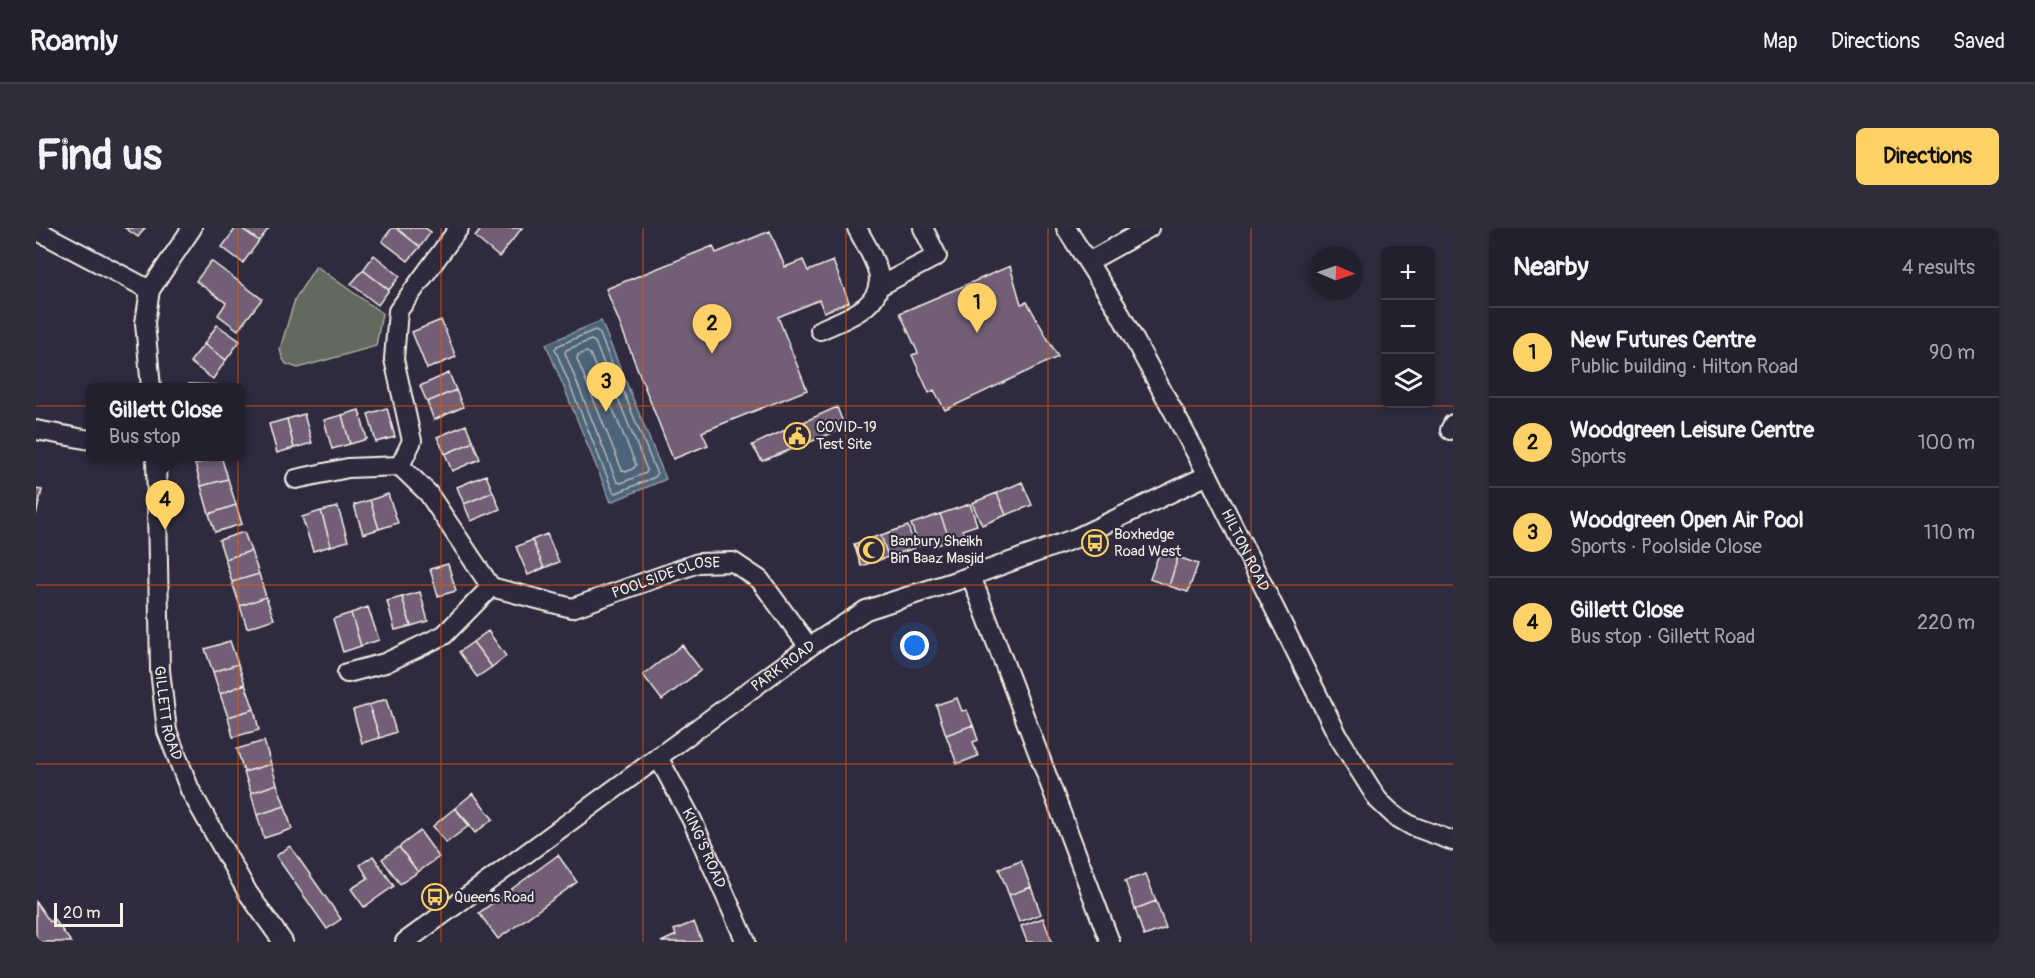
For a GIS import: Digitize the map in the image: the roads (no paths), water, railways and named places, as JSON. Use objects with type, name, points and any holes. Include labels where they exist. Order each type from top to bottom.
[{"type":"street","points":[[151,383],[145,323],[150,290],[192,228]]},
{"type":"street","points":[[400,466],[412,441],[394,359],[398,311],[459,228]]},
{"type":"street","points":[[820,330],[866,308],[878,287],[878,272],[857,228]]},
{"type":"street","points":[[878,287],[937,256],[923,228]]},
{"type":"street","name":"HILTON ROAD","points":[[1066,228],[1118,308],[1208,475],[1338,736],[1378,800],[1395,816],[1412,826],[1453,842]]},
{"type":"street","points":[[1088,262],[1149,228]]},
{"type":"street","points":[[36,231],[150,290]]},
{"type":"street","points":[[36,430],[86,439]]},
{"type":"street","name":"GILLETT ROAD","points":[[156,461],[160,670],[167,731],[189,790],[248,893],[283,942]]},
{"type":"street","points":[[296,479],[348,468],[400,466],[428,493],[491,587],[444,635],[385,663],[347,673]]},
{"type":"street","name":"PARK ROAD","points":[[405,942],[809,647],[866,610],[971,576],[1076,538],[1208,475]]},
{"type":"street","name":"POOLSIDE CLOSE","points":[[491,587],[572,608],[698,563],[733,562],[760,580],[809,647]]},
{"type":"street","points":[[971,576],[1110,942]]},
{"type":"street","name":"KING'S ROAD","points":[[658,756],[692,820],[746,942]]},
{"type":"water","points":[[601,321],[666,479],[611,502],[546,344]]},
{"type":"place","name":"New Futures Centre","points":[[977,333]]},
{"type":"place","name":"Woodgreen Leisure Centre","points":[[712,354]]},
{"type":"place","name":"Woodgreen Open Air Pool","points":[[606,412]]},
{"type":"place","name":"COVID-19 Test Site","points":[[797,436]]},
{"type":"place","name":"Gillett Close","points":[[165,530]]},
{"type":"place","name":"Boxhedge Road West","points":[[1095,543]]},
{"type":"place","name":"Banbury Sheikh Bin Baaz Masjid","points":[[871,550]]},
{"type":"place","name":"Queens Road","points":[[435,897]]}]
